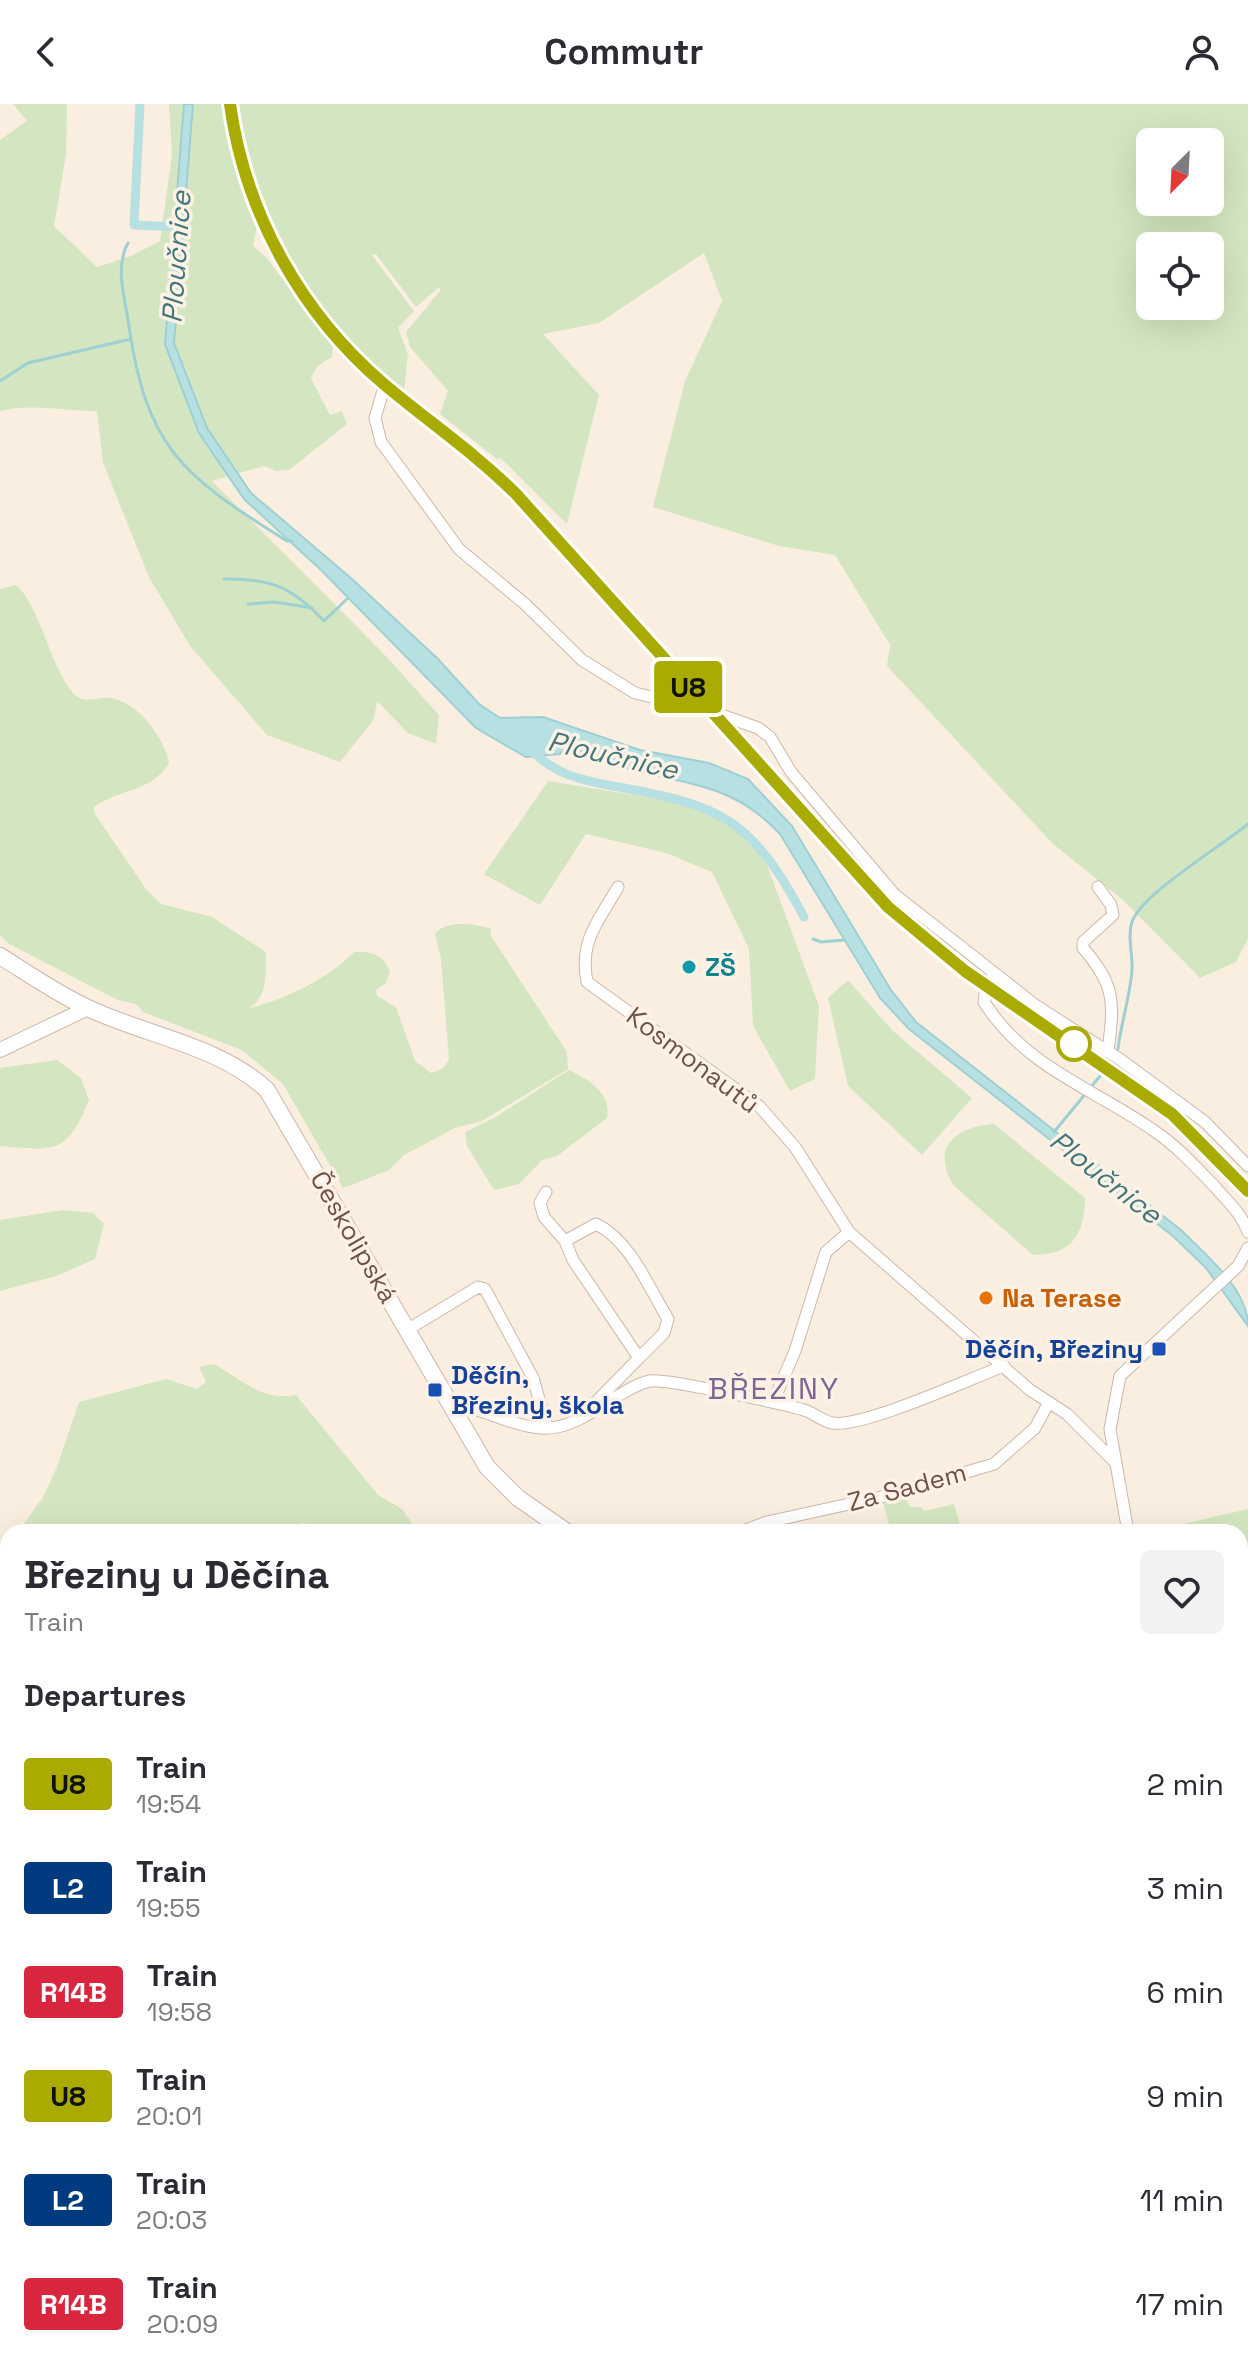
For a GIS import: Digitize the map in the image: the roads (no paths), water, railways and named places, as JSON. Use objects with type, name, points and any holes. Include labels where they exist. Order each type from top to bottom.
[{"type":"main road","name":"Českolipská","points":[[0,956],[88,1008],[226,1060],[251,1075],[267,1090],[487,1467],[518,1498],[555,1524]]},
{"type":"street","points":[[385,384],[375,418],[381,442],[459,549],[525,604],[582,660],[615,682],[635,693],[710,711],[758,728],[770,737],[791,772],[876,876],[995,975],[1205,1122],[1248,1166]]},
{"type":"street","name":"Kosmonautů","points":[[618,887],[587,940],[583,960],[587,982],[759,1106],[795,1147],[849,1232],[1090,1437],[1114,1461]]},
{"type":"street","points":[[1098,887],[1111,905],[1113,915],[1083,942],[1083,948],[1107,979],[1112,1024],[1108,1052]]},
{"type":"street","points":[[995,975],[984,994],[984,1002],[994,1018],[1022,1045],[1087,1093],[1136,1119],[1178,1149],[1238,1213],[1248,1232]]},
{"type":"street","points":[[0,1050],[88,1008]]},
{"type":"street","points":[[546,1192],[540,1203],[544,1217],[565,1241],[573,1260],[640,1357]]},
{"type":"street","points":[[565,1241],[596,1224],[608,1229],[627,1252],[668,1319],[664,1333],[578,1420]]},
{"type":"street","points":[[773,1402],[795,1351],[826,1252],[849,1232]]},
{"type":"street","points":[[1126,1524],[1110,1429],[1118,1382],[1127,1366],[1238,1266],[1248,1248]]},
{"type":"street","points":[[407,1330],[453,1300],[478,1287],[485,1289],[533,1378],[547,1427]]},
{"type":"street","points":[[452,1405],[470,1406],[534,1428],[547,1427],[578,1420],[650,1381],[773,1402],[807,1411],[833,1424],[869,1416],[1004,1366]]},
{"type":"street","name":"Za Sadem","points":[[762,1524],[881,1497],[994,1464],[1035,1428],[1049,1402]]},
{"type":"street","points":[[1090,1437],[1110,1429]]},
{"type":"water","name":"Ploučnice","points":[[184,104],[193,104],[174,343],[207,428],[251,493],[352,579],[438,659],[479,704],[500,718],[543,717],[640,750],[709,763],[748,779],[792,826],[891,990],[916,1022],[1181,1230],[1233,1286],[1246,1312],[1248,1326],[1206,1268],[1174,1237],[909,1029],[880,998],[780,834],[764,818],[748,806],[714,790],[583,756],[583,752],[565,749],[560,754],[526,757],[476,728],[322,571],[244,499],[199,433],[165,344]]},
{"type":"waterway","name":"Ploučnice","points":[[140,104],[134,225],[177,227]]},
{"type":"waterway","points":[[128,243],[121,271],[123,291],[136,364],[158,429],[174,454],[220,497],[287,541],[292,541]]},
{"type":"waterway","points":[[0,381],[28,363],[131,339]]},
{"type":"waterway","points":[[224,579],[255,580],[280,587],[301,600],[324,621],[348,598]]},
{"type":"waterway","points":[[248,604],[275,602],[312,608]]},
{"type":"waterway","name":"Ploučnice","points":[[530,749],[568,775],[681,800],[729,821],[767,857],[804,917]]},
{"type":"waterway","points":[[1118,1049],[1132,970],[1132,922],[1150,898],[1166,884],[1248,824]]},
{"type":"waterway","points":[[813,939],[821,942],[844,940]]},
{"type":"waterway","name":"Ploučnice","points":[[1054,1132],[1105,1070]]},
{"type":"railway","points":[[230,104],[249,184],[263,222],[303,293],[355,357],[516,494],[888,907],[965,971],[1172,1114],[1248,1191]]},
{"type":"train","name":"U8","points":[[230,104],[243,166],[273,244],[316,312],[338,339],[385,384],[475,455],[516,494],[888,907],[965,971],[1172,1114],[1248,1191]]},
{"type":"place","name":"ZŠ","points":[[689,967]]},
{"type":"place","name":"Na Terase","points":[[986,1298]]},
{"type":"place","name":"Děčín, Březiny","points":[[1159,1349]]},
{"type":"place","name":"Děčín, Březiny, škola","points":[[435,1390]]},
{"type":"district","name":"BŘEZINY","points":[[774,1389]]}]
